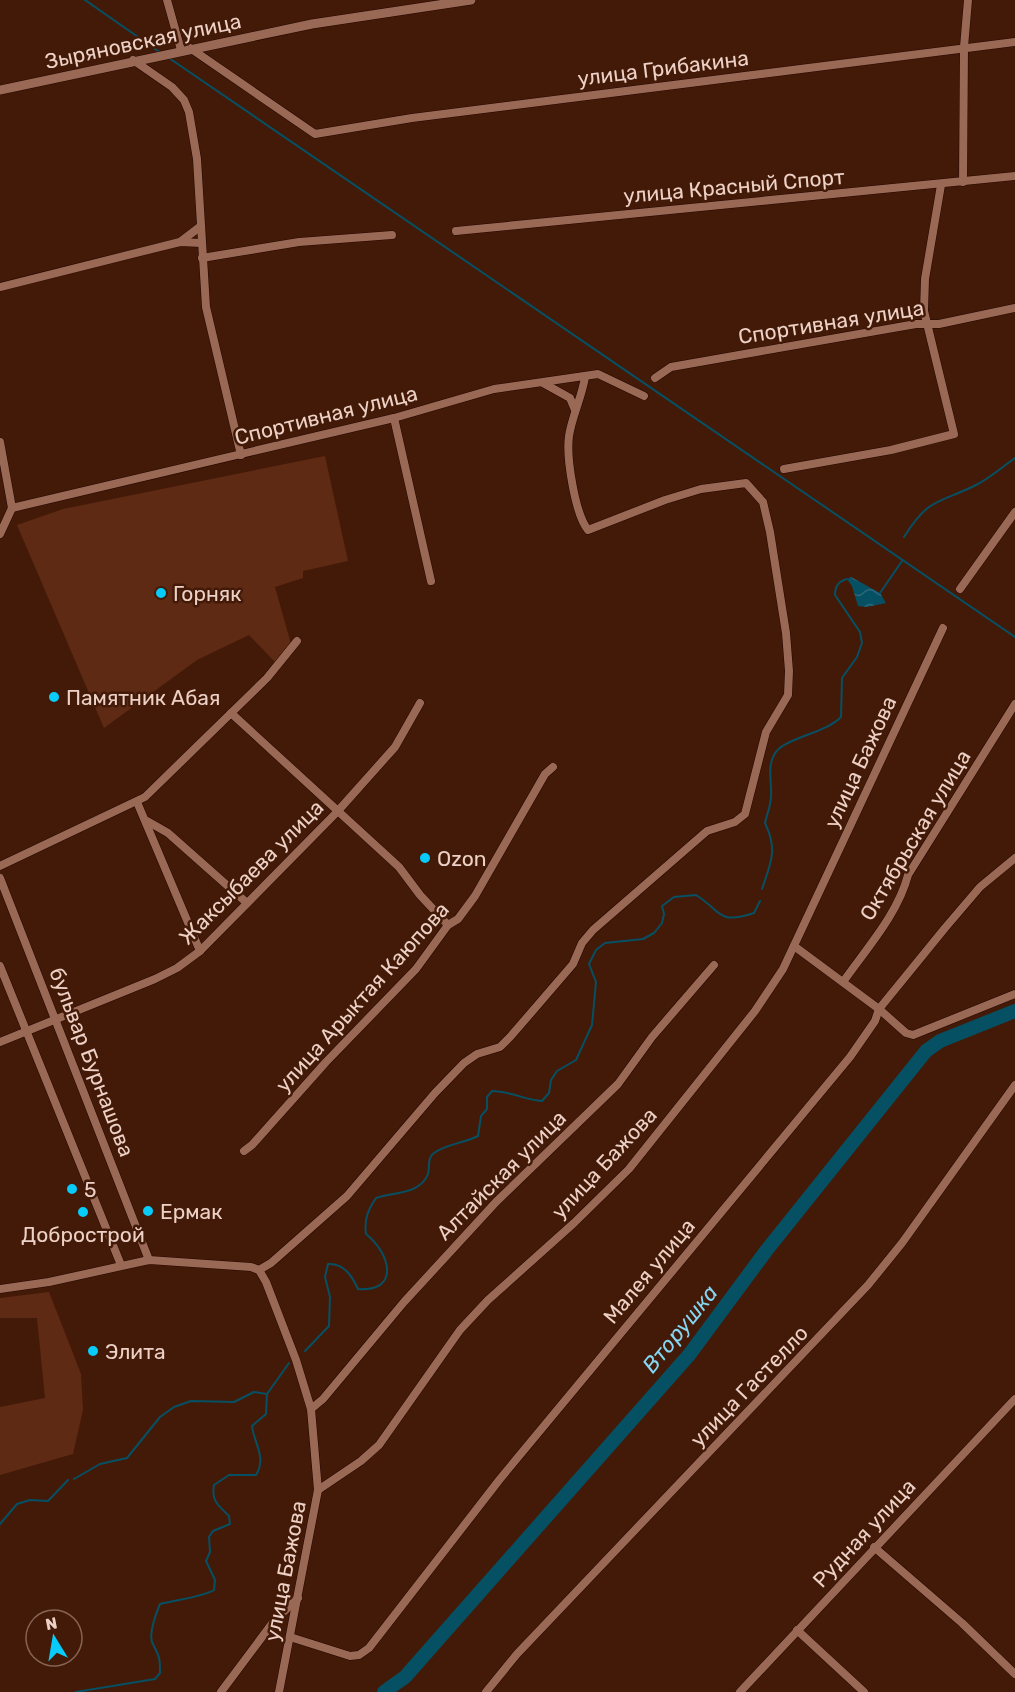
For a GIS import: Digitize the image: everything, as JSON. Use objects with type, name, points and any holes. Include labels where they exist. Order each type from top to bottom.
[{"type":"street","points":[[167,0],[185,49]]},
{"type":"street","name":"Зыряновская улица","points":[[0,90],[149,56],[312,24],[471,0]]},
{"type":"street","points":[[963,182],[964,47],[968,0]]},
{"type":"street","name":"улица Грибакина","points":[[185,49],[315,134],[412,118],[1015,42]]},
{"type":"street","points":[[134,60],[172,87],[184,100],[189,112],[197,159],[207,307],[241,455]]},
{"type":"street","name":"улица Красный Спорт","points":[[456,231],[1015,176]]},
{"type":"street","points":[[784,469],[891,450],[954,434],[924,311],[925,279],[941,185]]},
{"type":"street","points":[[180,242],[201,226]]},
{"type":"street","points":[[202,258],[299,242],[392,235]]},
{"type":"street","points":[[0,288],[180,242],[201,243]]},
{"type":"street","name":"Спортивная улица","points":[[655,378],[671,367],[1015,308]]},
{"type":"street","name":"Спортивная улица","points":[[12,508],[394,418],[480,391],[570,377],[603,375],[644,396]]},
{"type":"street","points":[[259,1270],[271,1263],[347,1196],[435,1093],[464,1063],[477,1054],[500,1047],[511,1036],[573,964],[582,943],[592,930],[707,831],[735,822],[745,814],[766,732],[788,695],[789,671],[783,605],[763,502],[746,483],[701,489],[665,500],[588,530],[580,514],[568,451],[575,412],[585,377]]},
{"type":"street","points":[[541,382],[570,398],[575,412]]},
{"type":"street","points":[[394,418],[431,581]]},
{"type":"street","points":[[0,442],[12,508],[0,534]]},
{"type":"street","points":[[960,589],[1015,512]]},
{"type":"street","name":"улица Бажова","points":[[279,1692],[318,1490],[361,1461],[379,1445],[460,1330],[488,1300],[574,1223],[629,1169],[755,1011],[783,969],[943,628]]},
{"type":"street","points":[[0,866],[137,802],[267,678],[297,641]]},
{"type":"street","name":"Жаксыбаева улица","points":[[0,1042],[177,968],[200,951],[337,812],[395,747],[420,703]]},
{"type":"street","name":"Октябрьская улица","points":[[843,982],[890,915],[904,891],[908,875],[1015,704]]},
{"type":"street","points":[[231,713],[399,867],[420,895],[448,925]]},
{"type":"street","name":"улица Арыктая Каюпова","points":[[244,1151],[416,969],[448,925],[458,920],[476,896],[545,774],[553,767]]},
{"type":"street","points":[[137,802],[200,951]]},
{"type":"street","points":[[147,822],[168,833],[247,903]]},
{"type":"street","name":"Малея улица","points":[[290,1637],[350,1656],[359,1655],[369,1648],[500,1479],[850,1057],[875,1021],[879,1009],[980,887],[1015,858]]},
{"type":"street","name":"бульвар Бурнашова","points":[[0,878],[149,1260]]},
{"type":"street","points":[[794,946],[879,1009],[906,1033],[914,1035],[1015,994]]},
{"type":"street","name":"Алтайская улица","points":[[311,1408],[323,1399],[404,1302],[496,1202],[618,1084],[652,1037],[714,965]]},
{"type":"street","points":[[0,966],[121,1265]]},
{"type":"street","name":"улица Гастелло","points":[[486,1692],[517,1654],[868,1285],[1015,1085]]},
{"type":"street","points":[[0,1289],[52,1281],[149,1260],[251,1267],[259,1270],[266,1282],[296,1360],[311,1408],[318,1490]]},
{"type":"street","name":"Рудная улица","points":[[740,1692],[1015,1399]]},
{"type":"street","points":[[874,1547],[962,1623],[1015,1674]]},
{"type":"street","points":[[221,1692],[274,1621],[298,1598]]},
{"type":"street","points":[[798,1630],[864,1692]]},
{"type":"shaded area","name":"Горняк","points":[[325,456],[348,561],[303,571],[303,578],[275,587],[291,644],[275,662],[249,635],[197,660],[104,728],[17,525],[63,509]]},
{"type":"shaded area","points":[[49,1292],[81,1374],[83,1410],[73,1454],[0,1475],[0,1407],[45,1398],[37,1318],[0,1318],[0,1298]]},
{"type":"water","points":[[851,577],[880,593],[886,603],[867,607],[858,606],[852,586],[847,579]]},
{"type":"waterway","points":[[85,0],[161,53]]},
{"type":"waterway","points":[[169,58],[1015,637]]},
{"type":"waterway","points":[[904,537],[920,515],[935,503],[981,482],[1015,458]]},
{"type":"waterway","points":[[880,593],[902,561]]},
{"type":"waterway","points":[[762,889],[772,856],[771,841],[765,823],[771,799],[770,770],[774,755],[786,744],[825,728],[841,717],[842,678],[857,657],[862,643],[860,632],[835,595],[838,585],[847,579]]},
{"type":"waterway","points":[[305,1351],[329,1326],[330,1297],[325,1277],[328,1264],[343,1268],[358,1289],[372,1288],[381,1284],[386,1278],[387,1270],[381,1251],[366,1234],[367,1215],[376,1198],[405,1192],[419,1186],[428,1174],[430,1160],[434,1153],[478,1136],[481,1116],[487,1109],[487,1097],[492,1091],[542,1101],[549,1093],[551,1080],[557,1071],[576,1060],[592,1025],[596,982],[589,964],[596,950],[605,943],[643,939],[654,933],[662,923],[664,914],[662,906],[674,897],[696,895],[721,915],[733,918],[754,913],[760,901]]},
{"type":"waterway","name":"Вторушка","points":[[384,1692],[405,1677],[689,1355],[766,1251],[926,1051],[940,1041],[1015,1011]]},
{"type":"waterway","points":[[76,1692],[155,1679],[160,1673],[160,1663],[151,1634],[160,1604],[214,1590],[215,1580],[206,1561],[210,1552],[209,1537],[213,1531],[230,1524],[229,1516],[215,1499],[214,1485],[229,1475],[256,1475],[260,1456],[252,1426],[266,1414],[267,1394],[289,1363]]},
{"type":"waterway","points":[[74,1479],[100,1464],[127,1458],[160,1417],[174,1407],[191,1401],[234,1402],[254,1392],[267,1394]]},
{"type":"waterway","points":[[0,1524],[17,1504],[30,1500],[48,1501],[68,1480]]},
{"type":"place","name":"Горняк","points":[[161,593]]},
{"type":"place","name":"Памятник Абая","points":[[54,697]]},
{"type":"place","name":"Ozon","points":[[425,858]]},
{"type":"place","name":"5","points":[[72,1189]]},
{"type":"place","name":"Ермак","points":[[148,1211]]},
{"type":"place","name":"Добрострой","points":[[83,1212]]},
{"type":"place","name":"Элита","points":[[93,1351]]}]
